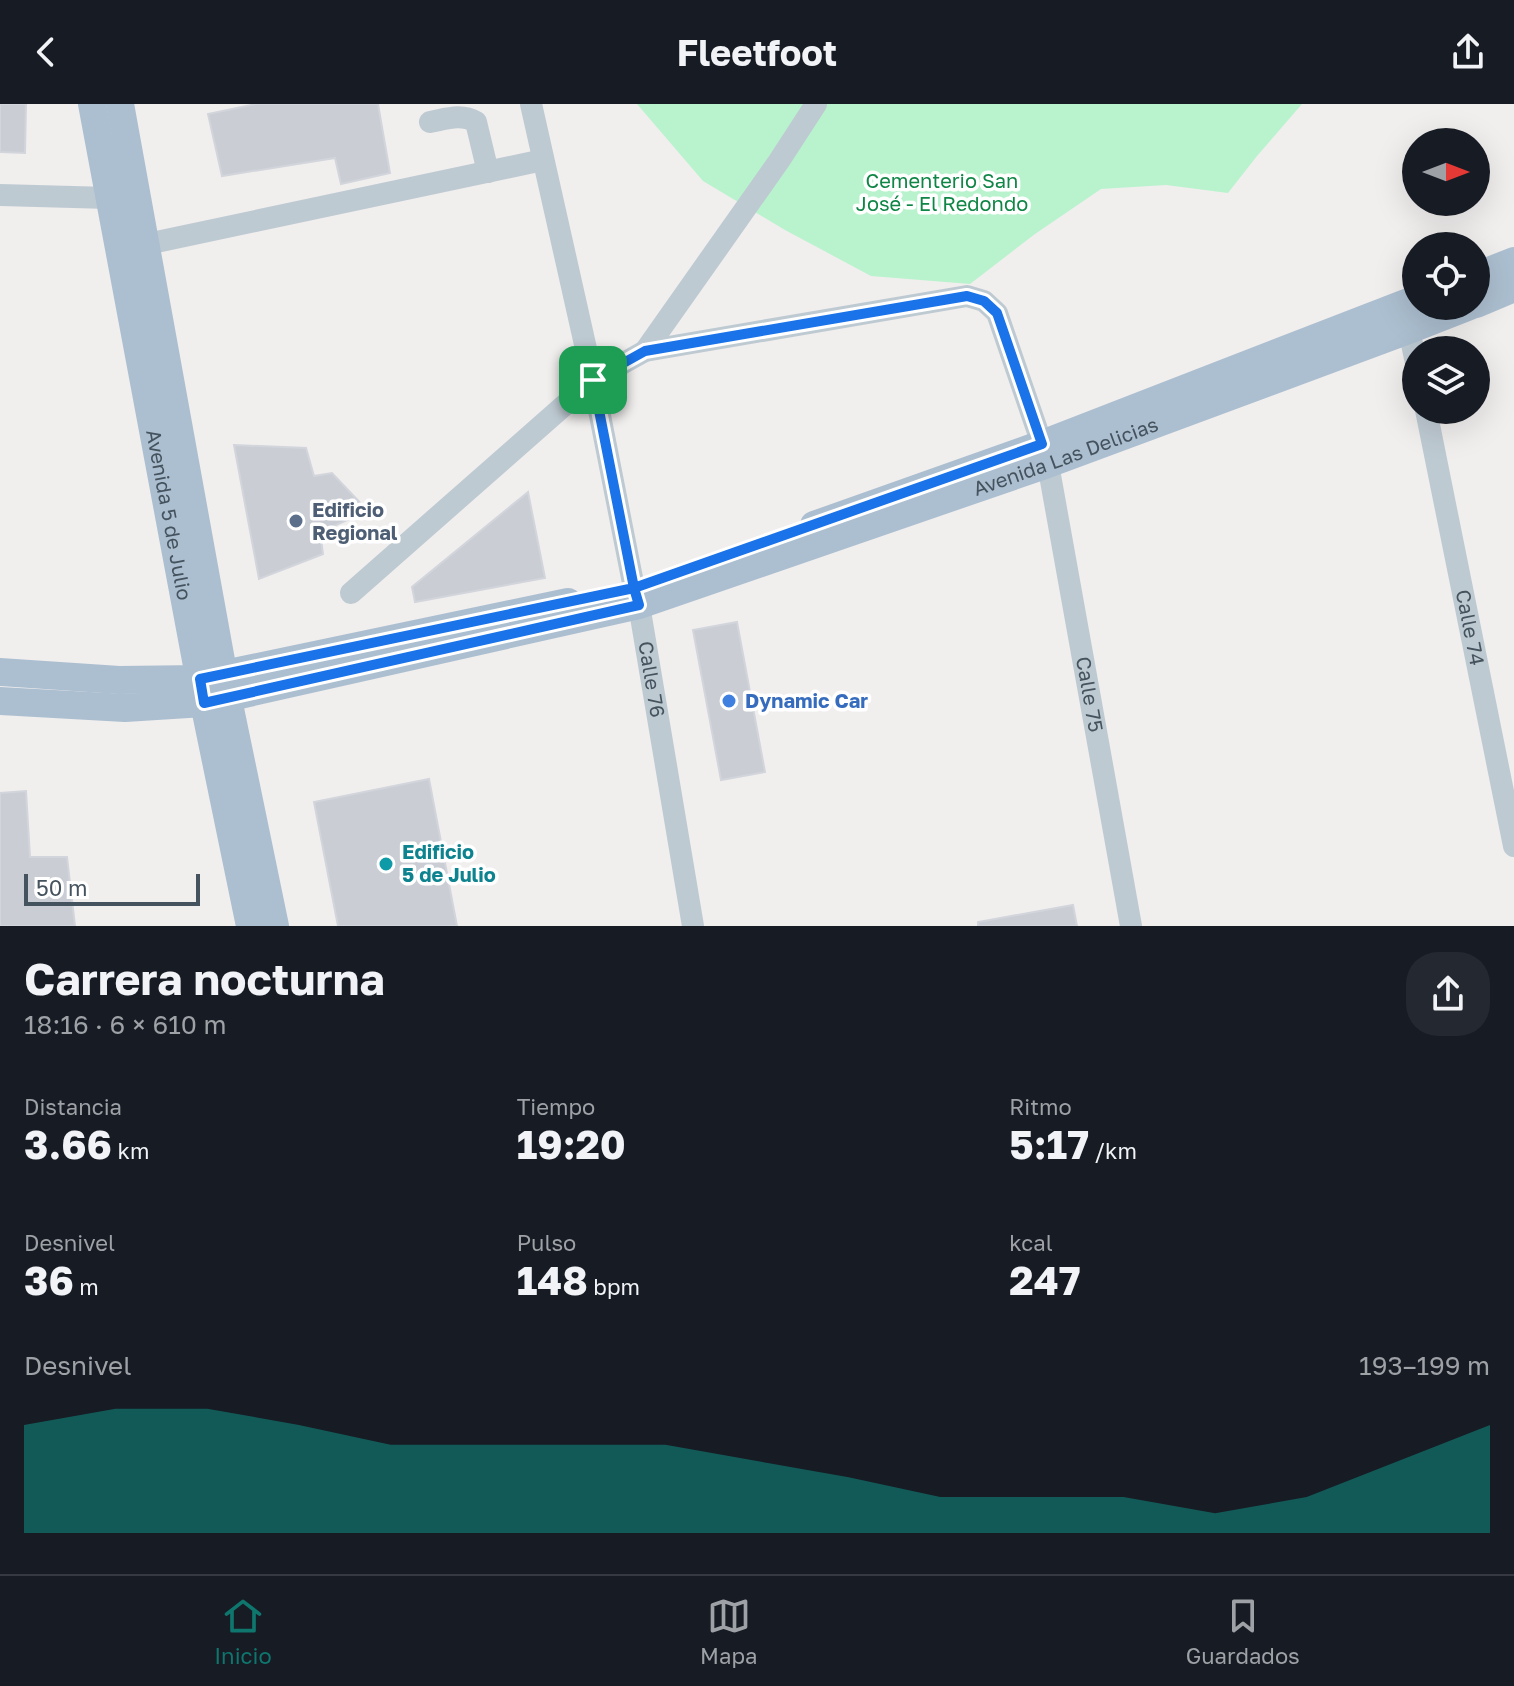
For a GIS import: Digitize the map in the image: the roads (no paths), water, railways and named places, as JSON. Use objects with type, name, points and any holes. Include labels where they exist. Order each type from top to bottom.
[{"type":"main road","name":"Avenida 5 de Julio","points":[[92,104],[109,198],[214,689],[275,926]]},
{"type":"main road","name":"Avenida 5 de Julio","points":[[120,104],[147,244],[250,926]]},
{"type":"main road","points":[[1490,270],[1514,261]]},
{"type":"main road","points":[[1490,298],[1514,288]]},
{"type":"main road","points":[[1045,454],[1402,305]]},
{"type":"main road","name":"Avenida Las Delicias","points":[[0,701],[125,708],[636,597],[1434,320]]},
{"type":"main road","points":[[0,672],[214,689]]},
{"type":"street","name":"Calle 76","points":[[531,104],[593,380],[636,597],[693,926]]},
{"type":"street","points":[[351,593],[593,380],[645,351],[816,104]]},
{"type":"street","points":[[430,122],[460,116],[476,122],[488,172]]},
{"type":"street","points":[[147,244],[543,160]]},
{"type":"street","points":[[0,195],[109,198]]},
{"type":"street","name":"Calle 75","points":[[645,351],[967,296],[984,301],[997,313],[1045,454],[1131,926]]},
{"type":"street","points":[[1409,330],[1410,336]]},
{"type":"street","name":"Calle 74","points":[[1429,424],[1514,846]]},
{"type":"place","name":"Edificio Regional","points":[[296,521]]},
{"type":"place","name":"Dynamic Car","points":[[729,701]]},
{"type":"place","name":"Edificio 5 de Julio","points":[[386,864]]},
{"type":"park label","name":"Cementerio San José - El Redondo","points":[[942,192]]}]
